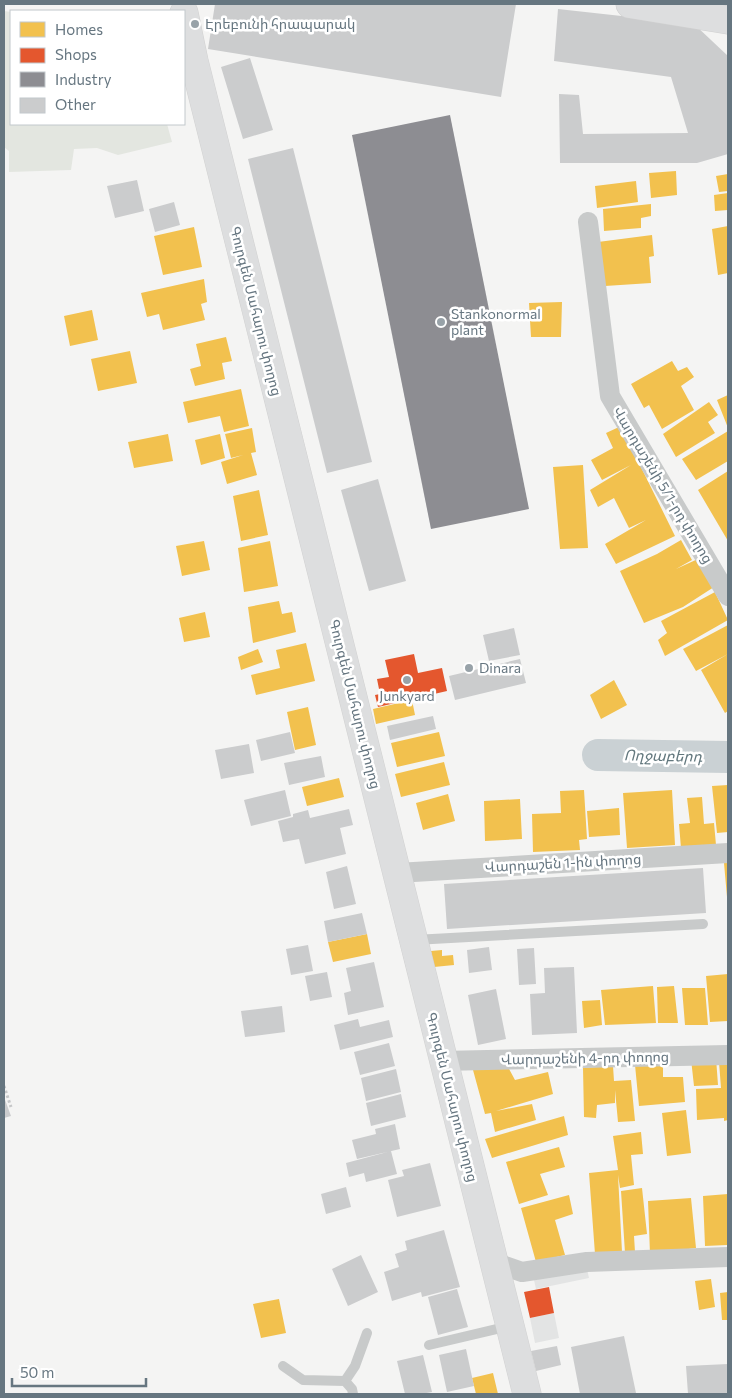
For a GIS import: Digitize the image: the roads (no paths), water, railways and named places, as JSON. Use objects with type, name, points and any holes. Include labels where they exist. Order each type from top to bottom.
[{"type":"main road","points":[[630,4],[663,6],[728,20]]},
{"type":"main road","name":"Գուրգեն Մահարու փողոց","points":[[185,17],[196,70],[397,873],[442,1061],[528,1394]]},
{"type":"street","name":"Վարդաշենի 5/1-րդ փողոց","points":[[588,222],[610,396],[728,596]]},
{"type":"street","name":"Վարդաշեն 1-ին փողոց","points":[[397,873],[728,853]]},
{"type":"street","name":"Վարդաշենի 4-րդ փողոց","points":[[442,1061],[728,1055]]},
{"type":"street","points":[[493,1262],[522,1272],[587,1262],[728,1257]]},
{"type":"lane","points":[[413,940],[703,924]]},
{"type":"lane","points":[[428,1345],[510,1325]]},
{"type":"lane","points":[[345,1381],[355,1366],[367,1333]]},
{"type":"lane","points":[[283,1366],[303,1380],[345,1381],[352,1389],[353,1394]]},
{"type":"waterway","name":"Ողջաբերդ","points":[[598,755],[728,757]]},
{"type":"place","name":"Էրեբունի հրապարակ","points":[[195,24]]},
{"type":"place","name":"Stankonormal plant","points":[[441,322]]},
{"type":"place","name":"Dinara","points":[[469,668]]},
{"type":"place","name":"Junkyard","points":[[407,680]]}]
